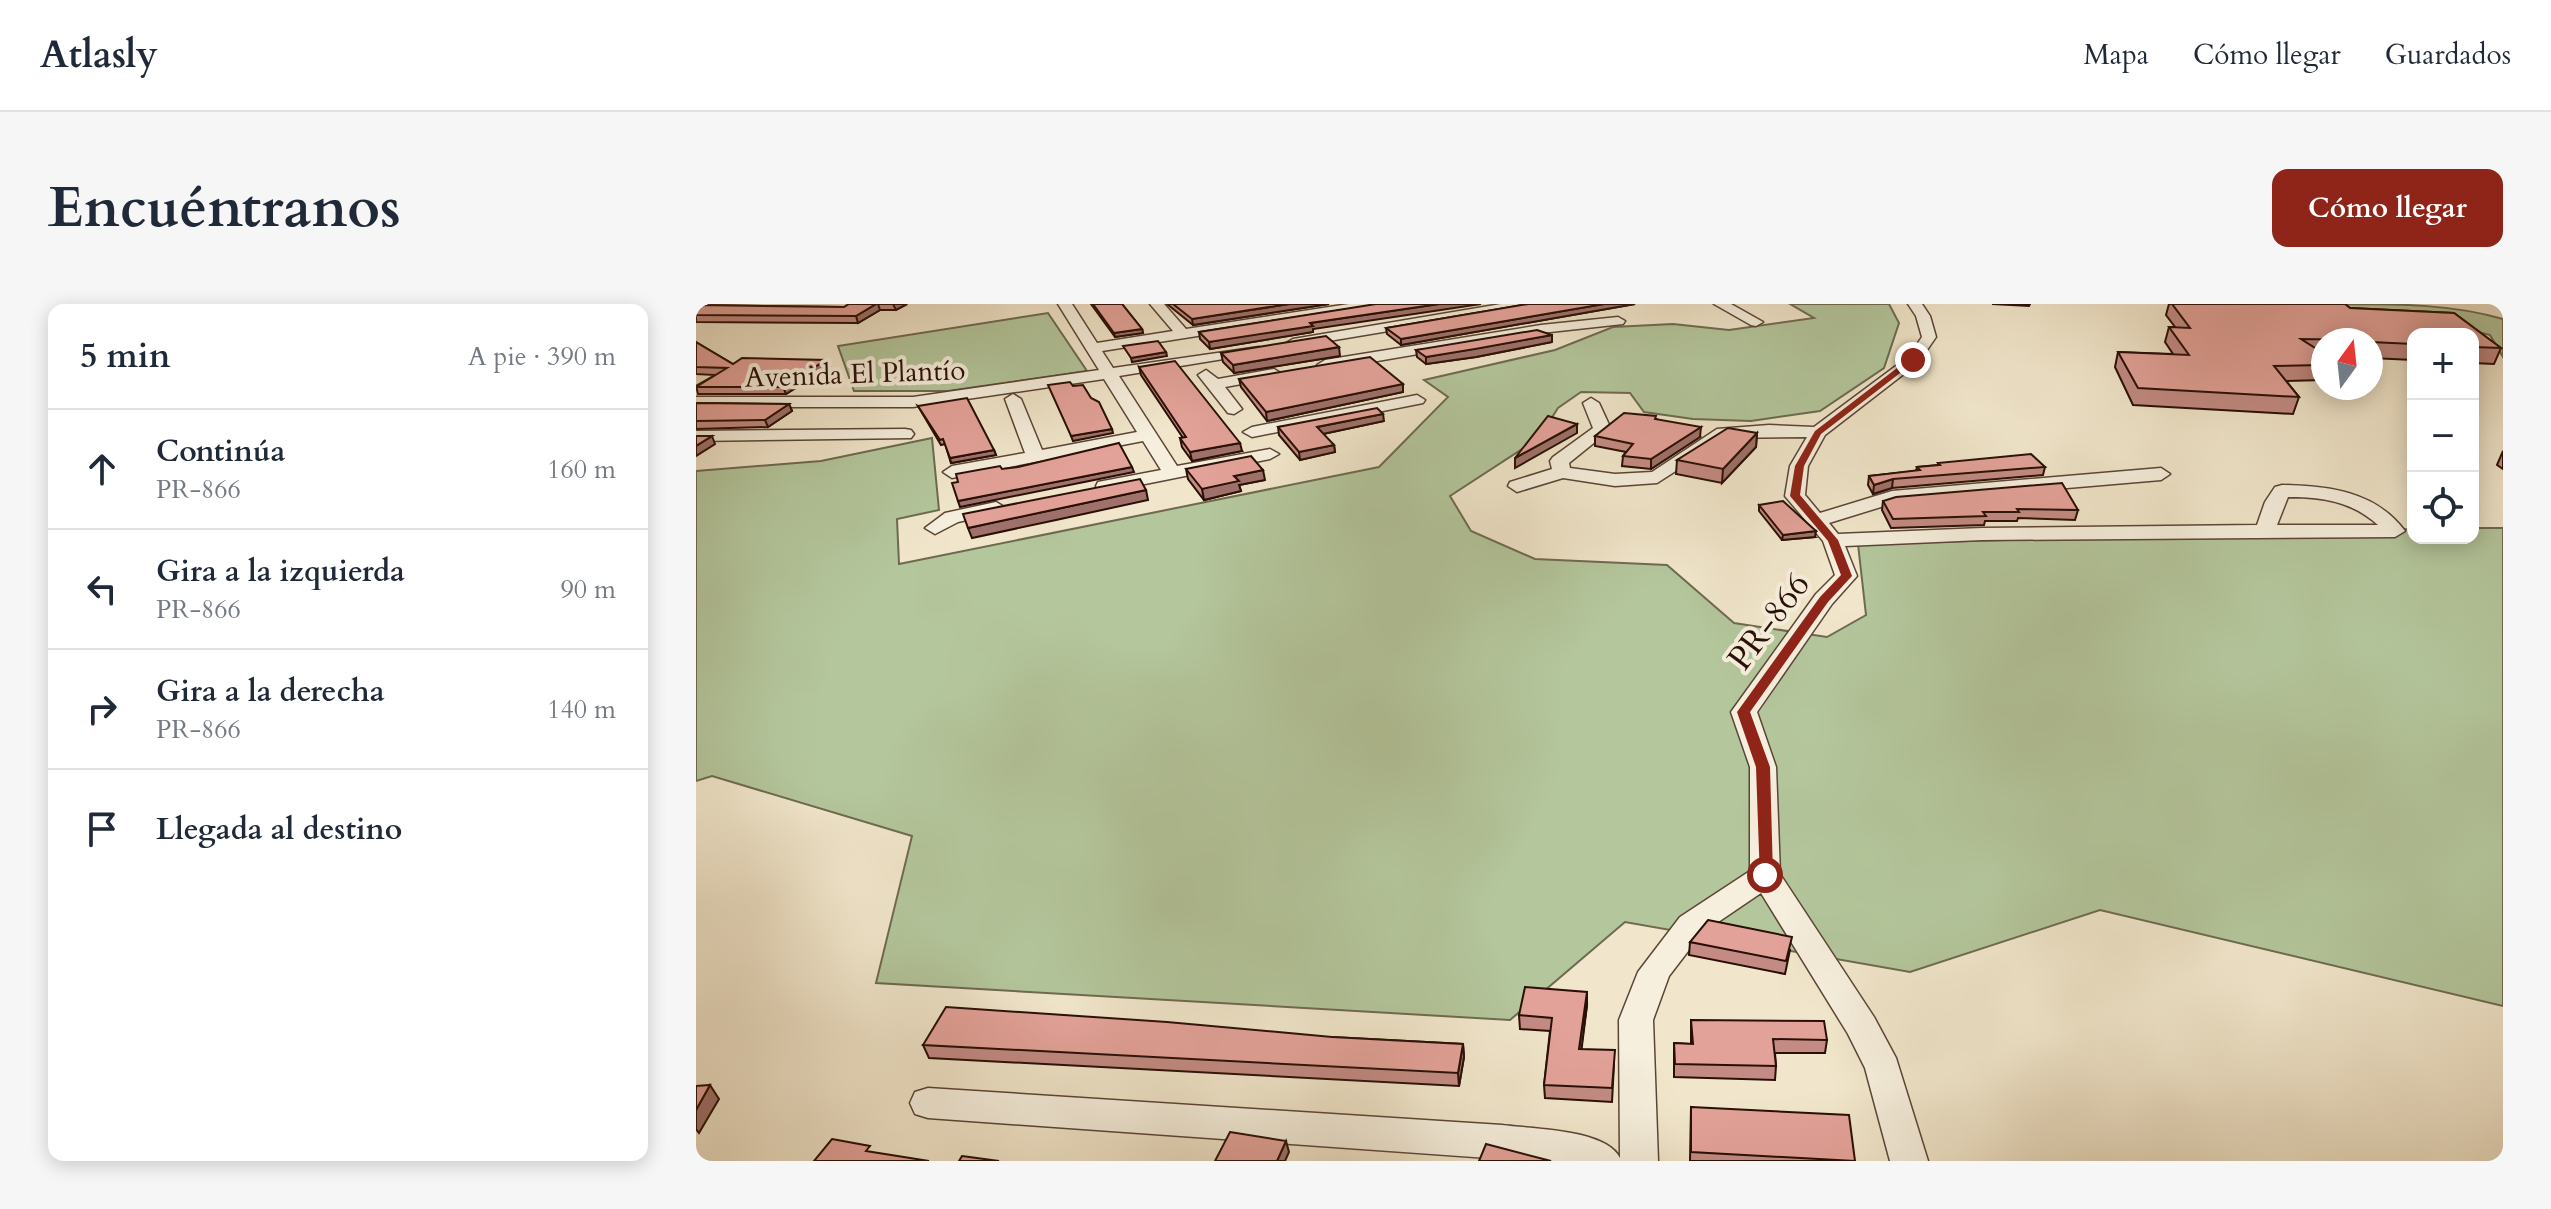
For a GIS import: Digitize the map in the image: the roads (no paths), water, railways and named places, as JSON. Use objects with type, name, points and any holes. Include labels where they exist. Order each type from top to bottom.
[{"type":"street","points":[[696,304],[848,305]]},
{"type":"street","points":[[1065,304],[1172,473]]},
{"type":"street","points":[[1157,304],[1183,334]]},
{"type":"street","points":[[1093,348],[1375,304]]},
{"type":"street","name":"Avenida El Plantío","points":[[696,402],[913,402],[1112,379],[1526,304]]},
{"type":"street","points":[[1721,304],[1756,322]]},
{"type":"street","name":"PR-866","points":[[1765,875],[1763,767],[1744,712],[1824,599],[1846,576],[1826,530],[1795,496],[1799,466],[1818,432],[1913,360],[1929,337],[1923,316],[1915,304]]},
{"type":"street","points":[[824,319],[848,305]]},
{"type":"street","points":[[1338,308],[1391,353]]},
{"type":"street","points":[[1284,470],[1209,378],[1296,370],[1541,329],[1618,321],[1599,310]]},
{"type":"street","points":[[1012,399],[1036,457]]},
{"type":"street","points":[[1242,420],[1417,400]]},
{"type":"street","points":[[1562,472],[1559,461],[1602,429],[1591,403]]},
{"type":"street","points":[[1517,486],[1562,472],[1615,480],[1657,477],[1723,433],[1769,430],[1818,432]]},
{"type":"street","points":[[696,436],[905,434]]},
{"type":"street","points":[[952,472],[1149,435]]},
{"type":"street","points":[[1086,490],[1270,454]]},
{"type":"street","points":[[1826,530],[1892,497],[2161,474]]},
{"type":"street","points":[[1826,530],[1982,534],[2395,531],[2380,514],[2351,496],[2282,491],[2265,531]]},
{"type":"street","points":[[935,528],[952,517],[1015,504]]},
{"type":"street","points":[[1639,1161],[1636,1020],[1654,972],[1691,925],[1765,875],[1862,1027],[1883,1068],[1909,1161]]},
{"type":"street","points":[[928,1103],[1502,1141],[1586,1152],[1602,1161]]}]
